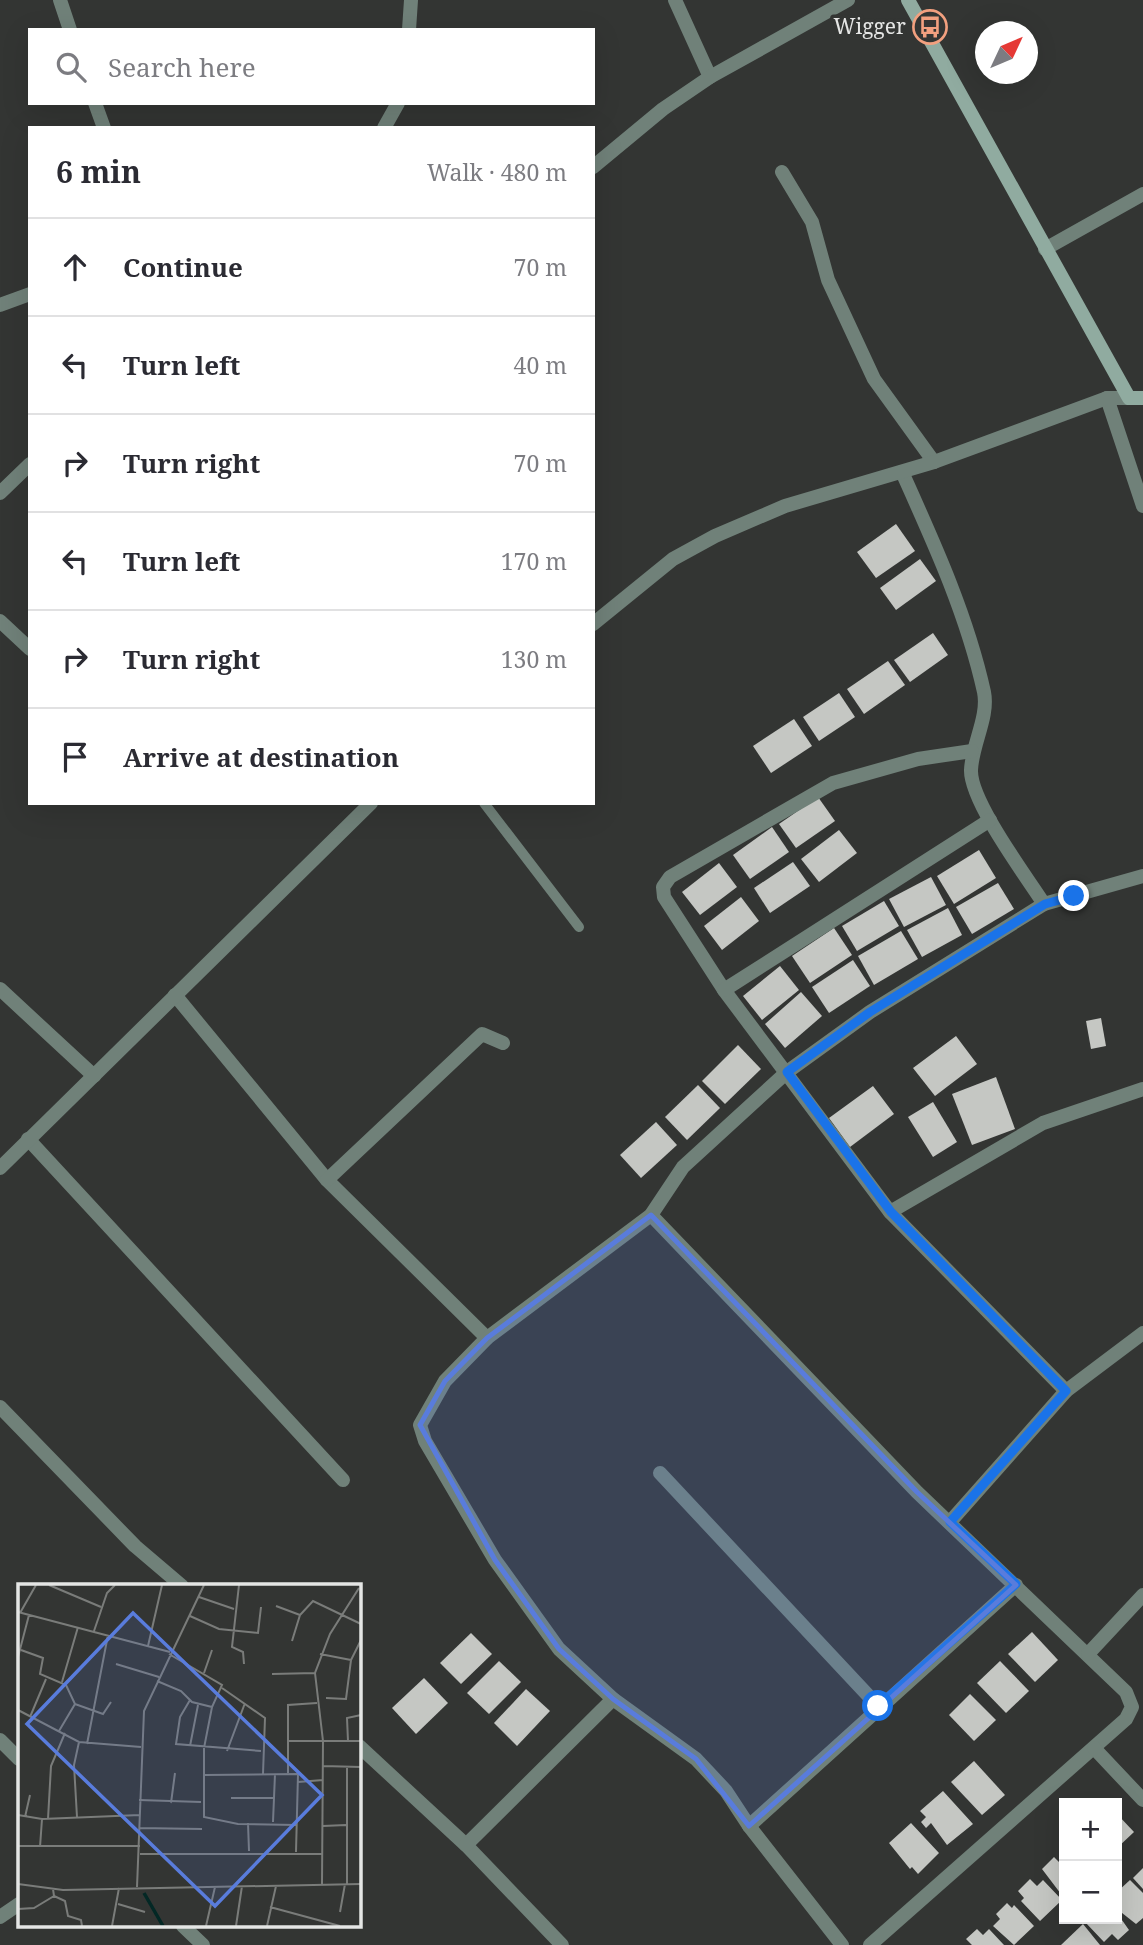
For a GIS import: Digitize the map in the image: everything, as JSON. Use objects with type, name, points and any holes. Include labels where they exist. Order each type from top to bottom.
[{"type":"street","points":[[60,0],[69,28]]},
{"type":"street","points":[[409,28],[411,0]]},
{"type":"street","points":[[675,0],[710,77]]},
{"type":"street","points":[[595,165],[663,109],[710,77],[848,0]]},
{"type":"street","points":[[908,0],[1045,248],[1136,398]]},
{"type":"street","points":[[96,105],[103,126]]},
{"type":"street","points":[[385,126],[397,105]]},
{"type":"street","points":[[782,172],[812,222],[828,280],[874,379],[934,462]]},
{"type":"street","points":[[1045,248],[1143,194]]},
{"type":"street","points":[[0,305],[28,295]]},
{"type":"street","points":[[595,622],[673,559],[715,536],[785,506],[934,462],[1107,398],[1136,398]]},
{"type":"street","points":[[1107,398],[1143,506]]},
{"type":"street","points":[[0,493],[28,466]]},
{"type":"street","points":[[902,472],[939,556],[976,656],[985,697],[980,727],[972,751],[971,774],[990,820],[1045,904]]},
{"type":"street","points":[[0,621],[28,647]]},
{"type":"street","points":[[972,751],[918,759],[834,783],[670,877],[663,887],[664,897],[724,989],[891,1212],[1066,1391]]},
{"type":"street","points":[[0,1168],[369,805]]},
{"type":"street","points":[[724,989],[990,820]]},
{"type":"street","points":[[842,1945],[749,1826],[726,1791],[696,1759],[613,1699],[559,1648],[495,1559],[425,1441],[420,1425],[430,1403],[445,1381],[487,1338],[651,1215],[683,1167],[787,1072],[870,1012],[1045,904],[1143,876]]},
{"type":"street","points":[[0,989],[94,1076]]},
{"type":"street","points":[[175,995],[327,1180],[487,1338]]},
{"type":"street","points":[[327,1180],[482,1034],[503,1043]]},
{"type":"street","points":[[891,1212],[1044,1123],[1143,1088]]},
{"type":"street","points":[[28,1139],[343,1480]]},
{"type":"street","points":[[651,1215],[908,1482],[1126,1692],[1132,1707],[1126,1719],[870,1945]]},
{"type":"street","points":[[950,1522],[1066,1391],[1143,1334]]},
{"type":"street","points":[[0,1408],[135,1546],[180,1584]]},
{"type":"street","points":[[660,1472],[878,1706]]},
{"type":"street","points":[[749,1826],[878,1706],[1016,1584]]},
{"type":"street","points":[[1088,1654],[1143,1595]]},
{"type":"street","points":[[466,1845],[613,1699]]},
{"type":"street","points":[[0,1740],[18,1758]]},
{"type":"street","points":[[360,1747],[466,1845],[562,1945]]},
{"type":"street","points":[[1094,1748],[1143,1800]]},
{"type":"street","points":[[0,1917],[18,1905]]},
{"type":"street","points":[[184,1927],[203,1945]]},
{"type":"lane","points":[[486,805],[579,927]]},
{"type":"highlighted area","points":[[651,1215],[917,1492],[1016,1585],[749,1826],[696,1759],[613,1699],[559,1649],[495,1560],[420,1425],[445,1381],[487,1338]]},
{"type":"building","points":[[896,524],[915,551],[876,578],[857,552]]},
{"type":"building","points":[[920,559],[936,581],[896,610],[880,588]]},
{"type":"building","points":[[933,633],[948,655],[910,682],[894,660]]},
{"type":"building","points":[[888,661],[905,685],[864,714],[847,689]]},
{"type":"building","points":[[839,693],[855,717],[819,741],[803,717]]},
{"type":"building","points":[[794,719],[812,746],[771,773],[753,746]]},
{"type":"building","points":[[818,797],[835,821],[796,848],[779,824]]},
{"type":"building","points":[[772,827],[789,852],[750,879],[733,855]]},
{"type":"building","points":[[839,830],[857,853],[819,882],[801,859]]},
{"type":"building","points":[[979,850],[996,878],[954,904],[937,876]]},
{"type":"building","points":[[793,862],[810,886],[770,913],[754,888]]},
{"type":"building","points":[[719,863],[737,887],[700,915],[682,892]]},
{"type":"building","points":[[931,877],[946,905],[904,927],[889,899]]},
{"type":"building","points":[[998,883],[1014,909],[972,934],[956,907]]},
{"type":"building","points":[[741,897],[759,921],[722,950],[704,926]]},
{"type":"building","points":[[884,901],[899,926],[857,951],[842,926]]},
{"type":"building","points":[[948,908],[962,935],[922,957],[907,930]]},
{"type":"building","points":[[834,928],[852,955],[810,983],[792,956]]},
{"type":"building","points":[[901,931],[918,959],[874,985],[858,956]]},
{"type":"building","points":[[853,960],[870,986],[829,1013],[812,987]]},
{"type":"building","points":[[780,966],[799,990],[762,1020],[743,996]]},
{"type":"building","points":[[801,992],[822,1016],[785,1048],[765,1024]]},
{"type":"building","points":[[1101,1018],[1106,1046],[1091,1049],[1086,1021]]},
{"type":"building","points":[[956,1036],[977,1064],[935,1096],[913,1068]]},
{"type":"building","points":[[738,1045],[761,1069],[725,1104],[702,1081]]},
{"type":"building","points":[[996,1077],[1015,1129],[972,1145],[952,1094]]},
{"type":"building","points":[[698,1085],[720,1108],[687,1140],[665,1117]]},
{"type":"building","points":[[873,1086],[894,1114],[850,1147],[829,1118]]},
{"type":"building","points":[[933,1102],[957,1142],[933,1157],[908,1117]]},
{"type":"building","points":[[656,1122],[677,1145],[641,1178],[620,1155]]},
{"type":"building","points":[[1032,1632],[1058,1660],[1035,1682],[1008,1654]]},
{"type":"building","points":[[471,1633],[492,1654],[461,1684],[440,1663]]},
{"type":"building","points":[[499,1661],[521,1682],[489,1714],[467,1693]]},
{"type":"building","points":[[1000,1661],[1029,1691],[1006,1713],[977,1683]]},
{"type":"building","points":[[424,1678],[448,1703],[416,1734],[392,1708]]},
{"type":"building","points":[[526,1689],[550,1711],[517,1746],[494,1723]]},
{"type":"building","points":[[970,1694],[996,1720],[974,1741],[949,1715]]},
{"type":"building","points":[[974,1761],[1005,1795],[982,1815],[951,1782]]},
{"type":"building","points":[[943,1791],[973,1824],[947,1845],[931,1823],[926,1828],[921,1822],[926,1817],[920,1811]]},
{"type":"building","points":[[1122,1819],[1134,1832],[1122,1843]]},
{"type":"building","points":[[911,1823],[939,1853],[918,1874],[912,1867],[910,1869],[889,1843]]},
{"type":"building","points":[[1054,1857],[1059,1862],[1059,1891],[1042,1869]]},
{"type":"building","points":[[1143,1868],[1143,1889],[1133,1878]]},
{"type":"building","points":[[1030,1879],[1037,1886],[1043,1880],[1059,1897],[1059,1903],[1040,1921],[1021,1901],[1024,1898],[1018,1891]]},
{"type":"building","points":[[1130,1880],[1143,1893],[1143,1918],[1136,1924],[1122,1913],[1122,1887]]},
{"type":"building","points":[[1007,1903],[1012,1908],[1014,1905],[1034,1926],[1014,1945],[993,1926],[1000,1919],[996,1914]]},
{"type":"building","points":[[1122,1920],[1129,1930],[1118,1940],[1112,1934],[1104,1942],[1087,1924],[1122,1924]]},
{"type":"building","points":[[1083,1924],[1100,1945],[1061,1945]]},
{"type":"building","points":[[977,1929],[983,1935],[989,1929],[1004,1945],[972,1945],[966,1939]]},
{"type":"place","name":"Wigger","points":[[930,27]]},
{"type":"route","points":[[878,1706],[1016,1584],[950,1522],[1066,1391],[891,1212],[787,1072],[870,1012],[1045,904],[1074,896]]}]
